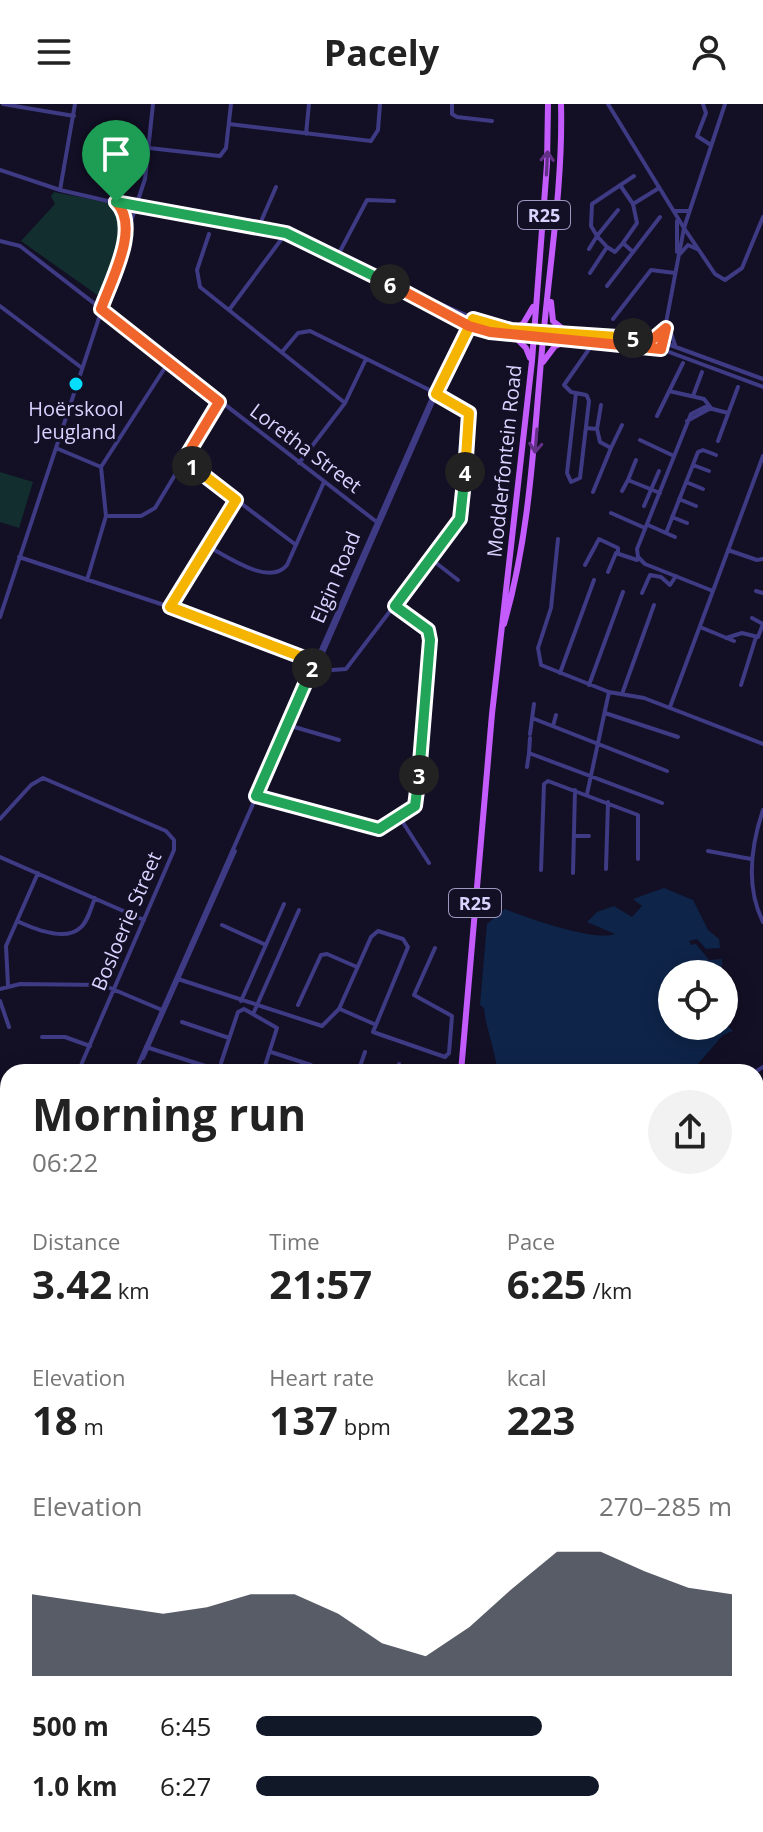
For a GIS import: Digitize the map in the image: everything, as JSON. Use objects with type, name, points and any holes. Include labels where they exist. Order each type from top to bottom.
[{"type":"main road","name":"Modderfontein Road","points":[[462,1064],[501,631],[532,361],[547,164],[548,104]]},
{"type":"main road","name":"Modderfontein Road","points":[[501,631],[527,517],[554,242],[561,104]]},
{"type":"main road","points":[[542,363],[555,346],[569,336],[556,325],[550,313],[554,242]]},
{"type":"main road","points":[[532,361],[513,333],[523,324],[537,299]]},
{"type":"street","points":[[3,104],[11,108],[74,116]]},
{"type":"street","points":[[60,190],[75,104]]},
{"type":"street","points":[[0,617],[145,179],[153,104]]},
{"type":"street","points":[[149,148],[220,156],[226,148],[231,104]]},
{"type":"street","points":[[306,134],[309,104]]},
{"type":"street","points":[[229,124],[371,141],[378,130],[380,104]]},
{"type":"street","points":[[452,104],[452,111],[457,117],[492,121]]},
{"type":"street","points":[[609,104],[697,249],[718,278],[730,278],[746,261],[763,218]]},
{"type":"street","points":[[703,104],[707,110],[697,136],[711,145]]},
{"type":"street","points":[[661,349],[688,211],[724,105]]},
{"type":"street","points":[[0,170],[60,190],[134,207],[286,233],[467,324],[513,333],[662,342],[763,379]]},
{"type":"street","points":[[620,185],[633,204],[637,223],[615,252],[607,247],[591,226],[592,204],[620,185],[634,176]]},
{"type":"street","points":[[259,226],[276,187]]},
{"type":"street","points":[[633,204],[659,188]]},
{"type":"street","points":[[337,257],[367,200],[394,201]]},
{"type":"street","points":[[116,202],[125,212],[127,230]]},
{"type":"street","points":[[589,249],[618,210]]},
{"type":"street","points":[[674,212],[688,211]]},
{"type":"street","points":[[674,212],[677,262]]},
{"type":"street","points":[[607,286],[660,217]]},
{"type":"street","points":[[229,310],[286,233]]},
{"type":"street","points":[[209,234],[196,277],[204,291],[345,403]]},
{"type":"street","name":"Loretha Street","points":[[0,241],[20,246],[377,523]]},
{"type":"street","points":[[623,243],[633,252]]},
{"type":"street","points":[[590,273],[607,247]]},
{"type":"street","points":[[677,262],[685,247],[697,249]]},
{"type":"street","points":[[613,319],[651,270],[675,273]]},
{"type":"street","points":[[384,280],[470,318],[513,333]]},
{"type":"street","points":[[0,306],[82,368]]},
{"type":"street","points":[[668,317],[670,338],[677,347]]},
{"type":"street","name":"Elgin Road","points":[[138,1064],[470,318]]},
{"type":"street","points":[[649,340],[666,328]]},
{"type":"street","points":[[19,557],[170,607],[337,671],[346,669],[461,516],[470,417],[464,407],[305,331],[296,335],[282,352]]},
{"type":"street","points":[[569,336],[594,342],[661,349],[763,387]]},
{"type":"street","points":[[576,393],[567,473],[571,482],[580,478],[588,398],[576,393],[567,390],[565,382],[594,342]]},
{"type":"street","points":[[299,463],[345,403],[366,359]]},
{"type":"street","points":[[87,580],[106,516],[101,467],[168,363]]},
{"type":"street","points":[[657,416],[683,363]]},
{"type":"street","points":[[693,396],[702,372]]},
{"type":"street","points":[[718,441],[738,387]]},
{"type":"street","points":[[669,391],[707,401],[711,408],[728,413]]},
{"type":"street","points":[[106,516],[141,516],[149,513],[219,402]]},
{"type":"street","points":[[601,405],[597,429],[600,442],[611,448]]},
{"type":"street","points":[[638,559],[646,527],[687,421],[711,408]]},
{"type":"street","points":[[593,492],[622,425]]},
{"type":"street","points":[[586,428],[597,429]]},
{"type":"street","points":[[640,440],[675,456]]},
{"type":"street","points":[[56,448],[101,467]]},
{"type":"street","points":[[666,533],[700,450],[716,455]]},
{"type":"street","points":[[670,707],[763,456]]},
{"type":"street","points":[[184,460],[296,545]]},
{"type":"street","points":[[622,491],[636,460]]},
{"type":"street","points":[[693,465],[709,471]]},
{"type":"street","points":[[644,506],[659,471]]},
{"type":"street","points":[[756,475],[763,478]]},
{"type":"street","points":[[628,480],[660,493]]},
{"type":"street","points":[[207,546],[272,574],[284,570],[324,482]]},
{"type":"street","points":[[686,482],[703,489]]},
{"type":"street","points":[[679,499],[696,506]]},
{"type":"street","points":[[170,607],[236,500]]},
{"type":"street","points":[[611,513],[675,537]]},
{"type":"street","points":[[672,517],[687,523]]},
{"type":"street","points":[[558,539],[551,608],[538,648],[541,665],[609,692],[670,707],[763,744]]},
{"type":"street","points":[[585,565],[599,539],[618,548],[608,572]]},
{"type":"street","points":[[728,550],[761,560]]},
{"type":"street","points":[[618,552],[713,591]]},
{"type":"street","points":[[431,559],[458,580]]},
{"type":"street","points":[[642,593],[652,574],[670,585],[676,576]]},
{"type":"street","points":[[560,673],[594,580]]},
{"type":"street","points":[[756,591],[763,593]]},
{"type":"street","points":[[589,685],[623,592]]},
{"type":"street","points":[[622,694],[654,605]]},
{"type":"street","points":[[258,796],[375,830],[400,818],[415,806],[430,640],[428,630],[395,606]]},
{"type":"street","points":[[741,685],[763,624],[752,618]]},
{"type":"street","points":[[700,627],[734,641]]},
{"type":"street","points":[[726,638],[742,633],[756,637]]},
{"type":"street","points":[[587,794],[609,692]]},
{"type":"street","points":[[527,767],[534,704]]},
{"type":"street","points":[[604,713],[678,737]]},
{"type":"street","points":[[553,726],[556,715]]},
{"type":"street","points":[[532,718],[667,771]]},
{"type":"street","points":[[290,725],[339,740]]},
{"type":"street","points":[[529,753],[662,803]]},
{"type":"street","name":"Bosloerie Street","points":[[0,819],[31,785],[43,778],[166,831],[174,840],[174,850],[82,1064]]},
{"type":"street","points":[[541,870],[544,784],[548,781],[638,815],[638,859]]},
{"type":"street","points":[[573,873],[575,790]]},
{"type":"street","name":"Elgin Road","points":[[177,979],[258,796]]},
{"type":"street","points":[[606,869],[608,802]]},
{"type":"street","points":[[763,813],[751,859],[753,889],[763,922]]},
{"type":"street","points":[[400,818],[429,863]]},
{"type":"street","points":[[574,836],[589,836]]},
{"type":"street","points":[[708,851],[751,859]]},
{"type":"street","points":[[0,857],[144,920]]},
{"type":"street","points":[[8,986],[6,948],[38,873]]},
{"type":"street","points":[[17,921],[42,931],[76,931],[82,926],[95,898]]},
{"type":"street","points":[[241,1001],[284,904]]},
{"type":"street","points":[[254,1012],[299,910]]},
{"type":"street","points":[[222,925],[266,945]]},
{"type":"street","points":[[177,979],[320,1026],[339,1009],[376,931],[408,943],[373,1032],[377,1036],[447,1056],[452,1016],[414,995],[435,948]]},
{"type":"street","points":[[298,1005],[321,955],[327,954],[357,967]]},
{"type":"street","points":[[181,973],[185,982]]},
{"type":"street","points":[[0,989],[8,986],[99,984],[163,1010]]},
{"type":"street","points":[[0,1001],[9,1027]]},
{"type":"street","points":[[339,1009],[374,1024]]},
{"type":"street","points":[[221,1063],[239,1010],[254,1012],[277,1028],[266,1064]]},
{"type":"street","points":[[182,1022],[229,1038]]},
{"type":"street","points":[[42,1037],[69,1038],[90,1046]]},
{"type":"street","points":[[146,1047],[199,1064]]},
{"type":"street","points":[[270,1051],[308,1064]]},
{"type":"street","points":[[361,1064],[365,1052]]},
{"type":"green space","points":[[54,192],[115,204],[123,212],[124,223],[100,297],[21,241],[55,204],[51,196]]},
{"type":"green space","points":[[0,472],[33,482],[19,528],[0,522]]},
{"type":"water","points":[[664,888],[693,900],[708,930],[719,939],[720,948],[706,949],[697,939],[689,941],[691,945],[696,944],[709,960],[658,960],[658,1040],[719,1040],[698,1064],[496,1064],[484,1008],[480,1005],[487,924],[505,909],[577,932],[605,936],[615,934],[587,922],[597,912],[614,906],[632,917],[642,906],[633,899]]},
{"type":"place","name":"Hoërskool Jeugland","points":[[76,384]]},
{"type":"route","points":[[116,202],[125,212],[127,230],[101,309],[219,402],[184,460],[236,500],[170,607],[315,662],[256,796],[371,829],[385,827],[412,809],[418,797],[430,640],[428,630],[395,606],[461,516],[470,417],[464,407],[436,394],[467,328],[469,326],[473,319],[511,330],[649,340],[659,336],[666,328],[661,349],[490,332],[469,326],[384,280],[286,233],[116,202]]}]
